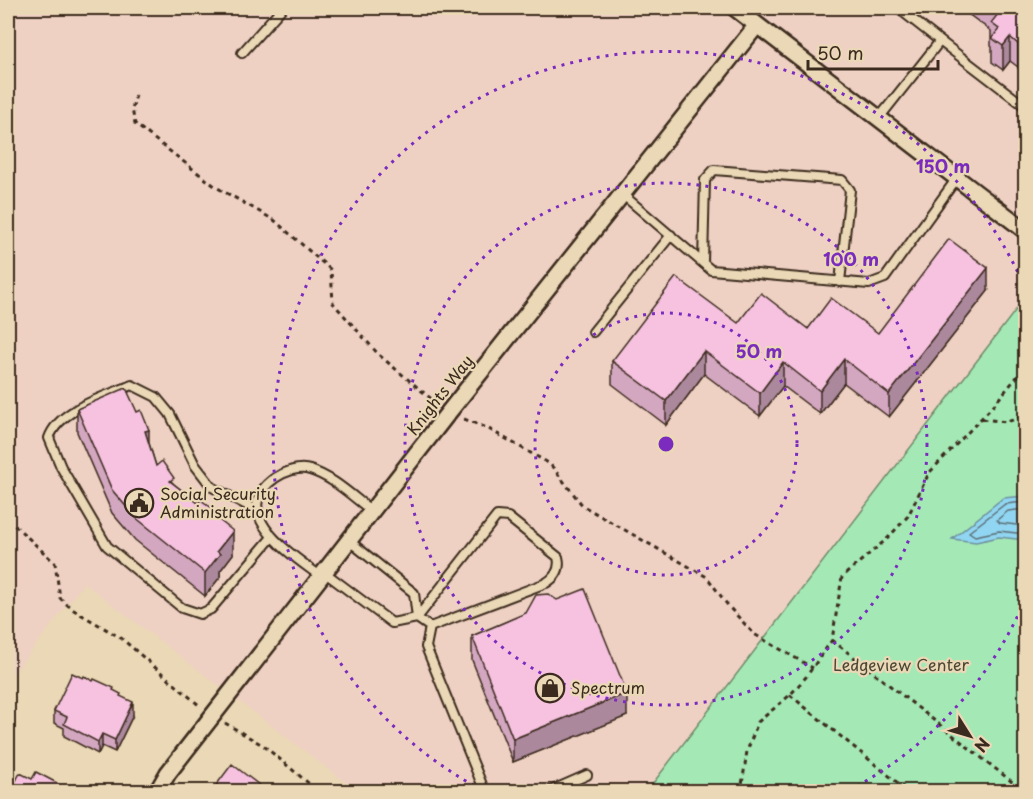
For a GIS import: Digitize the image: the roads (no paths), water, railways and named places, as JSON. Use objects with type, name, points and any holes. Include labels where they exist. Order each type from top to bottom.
[{"type":"street","points":[[736,8],[1026,231]]},
{"type":"street","name":"Knights Way","points":[[157,792],[212,716],[348,540],[757,25]]},
{"type":"lane","points":[[242,52],[282,8]]},
{"type":"lane","points":[[898,8],[1026,107]]},
{"type":"lane","points":[[879,118],[940,41]]},
{"type":"lane","points":[[703,263],[705,180],[714,170],[842,180],[850,190],[840,282]]},
{"type":"lane","points":[[622,194],[711,270],[869,284],[885,278],[957,178]]},
{"type":"lane","points":[[593,332],[671,235]]},
{"type":"lane","points":[[258,511],[212,487],[195,465],[170,414],[156,397],[132,385],[74,412],[53,426],[49,438],[61,467],[108,546],[182,608],[200,614],[211,609],[272,537]]},
{"type":"lane","points":[[372,511],[331,481],[302,468],[274,479],[259,498],[258,511],[262,524],[272,537],[392,623],[417,618],[497,516],[508,517],[558,557],[558,570],[554,578],[546,583],[430,627]]},
{"type":"lane","points":[[348,540],[414,593],[417,618],[430,627]]},
{"type":"lane","points":[[430,627],[426,647],[485,792]]},
{"type":"lane","points":[[548,792],[586,775]]},
{"type":"water","points":[[1025,496],[1025,540],[999,537],[976,542],[952,539],[1003,498]]},
{"type":"place","name":"Social Security Administration","points":[[139,503]]},
{"type":"place","name":"Spectrum","points":[[550,688]]},
{"type":"park label","name":"Ledgeview Center","points":[[901,665]]}]
